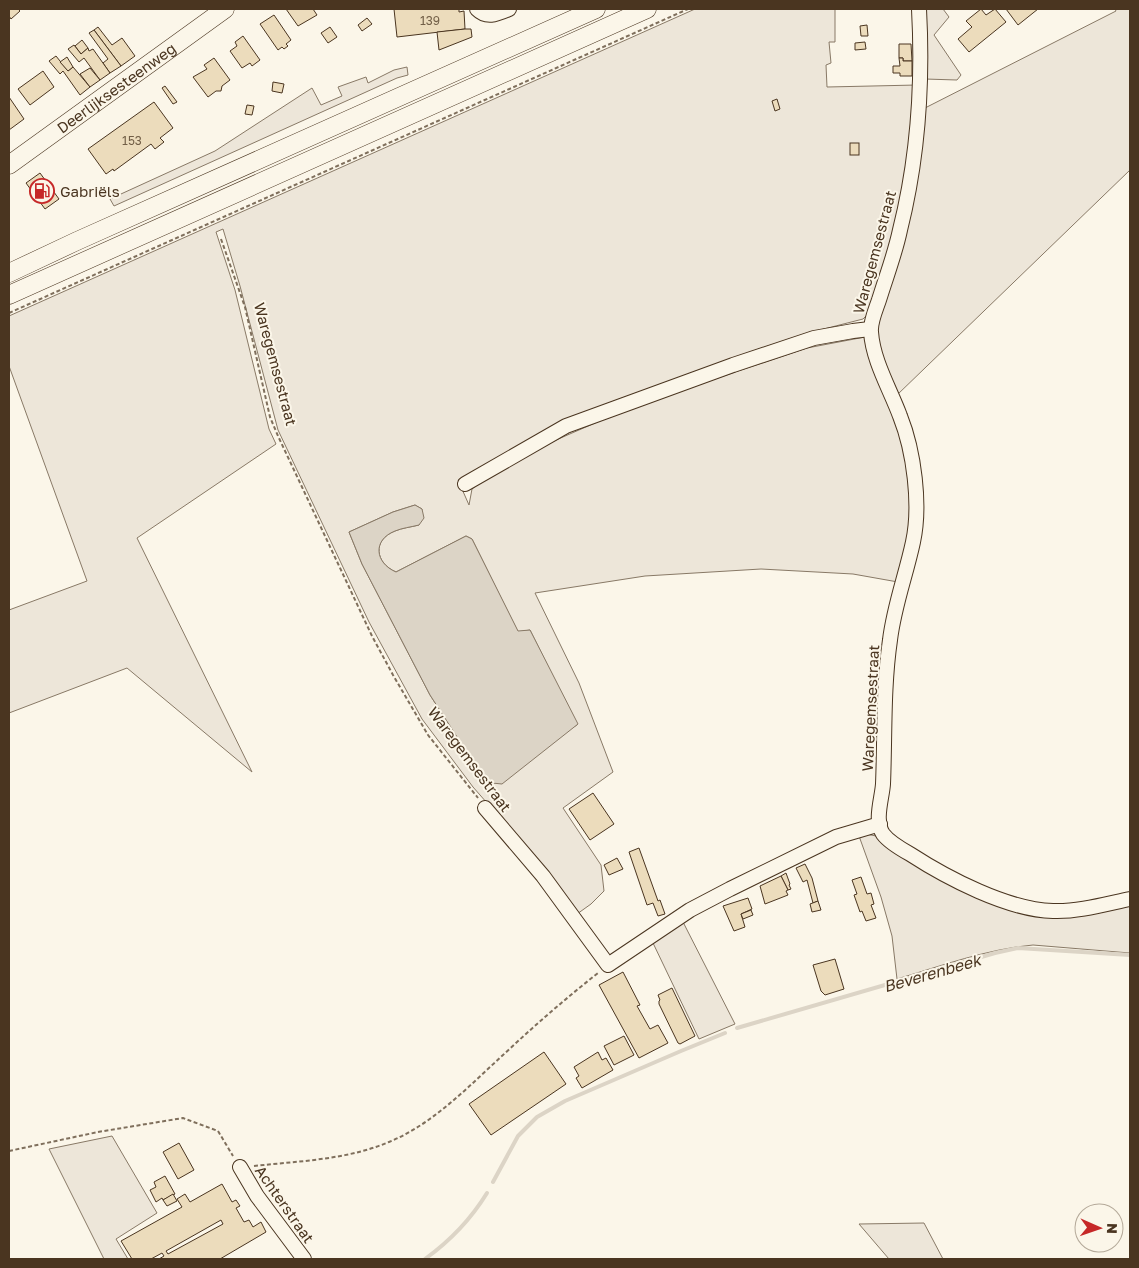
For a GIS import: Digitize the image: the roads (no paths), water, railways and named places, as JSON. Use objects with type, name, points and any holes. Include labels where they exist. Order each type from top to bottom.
[{"type":"main road","name":"Deerlijksesteenweg","points":[[9,166],[225,9]]},
{"type":"main road","points":[[9,274],[77,241],[596,9]]},
{"type":"main road","points":[[9,295],[647,9]]},
{"type":"street","points":[[477,9],[485,15],[495,16],[509,9]]},
{"type":"street","name":"Waregemsestraat","points":[[485,808],[543,876],[608,965],[690,910],[730,889],[836,837],[880,824],[883,787],[884,702],[890,637],[914,540],[915,486],[910,449],[901,418],[876,358],[870,329],[900,230],[910,181],[920,87],[921,46],[919,9]]},
{"type":"street","points":[[464,484],[566,426],[733,365],[814,338],[870,329]]},
{"type":"street","points":[[880,824],[884,835],[929,866],[961,884],[1014,904],[1053,912],[1130,899]]},
{"type":"street","name":"Achterstraat","points":[[240,1168],[257,1196],[304,1259]]},
{"type":"waterway","name":"Beverenbeek","points":[[737,1028],[1018,948],[1130,955]]},
{"type":"waterway","name":"Beverenbeek","points":[[493,1182],[518,1136],[537,1117],[565,1101],[725,1033]]},
{"type":"waterway","name":"Beverenbeek","points":[[425,1259],[459,1229],[487,1193]]},
{"type":"place","name":"Gabriëls","points":[[42,191]]}]
